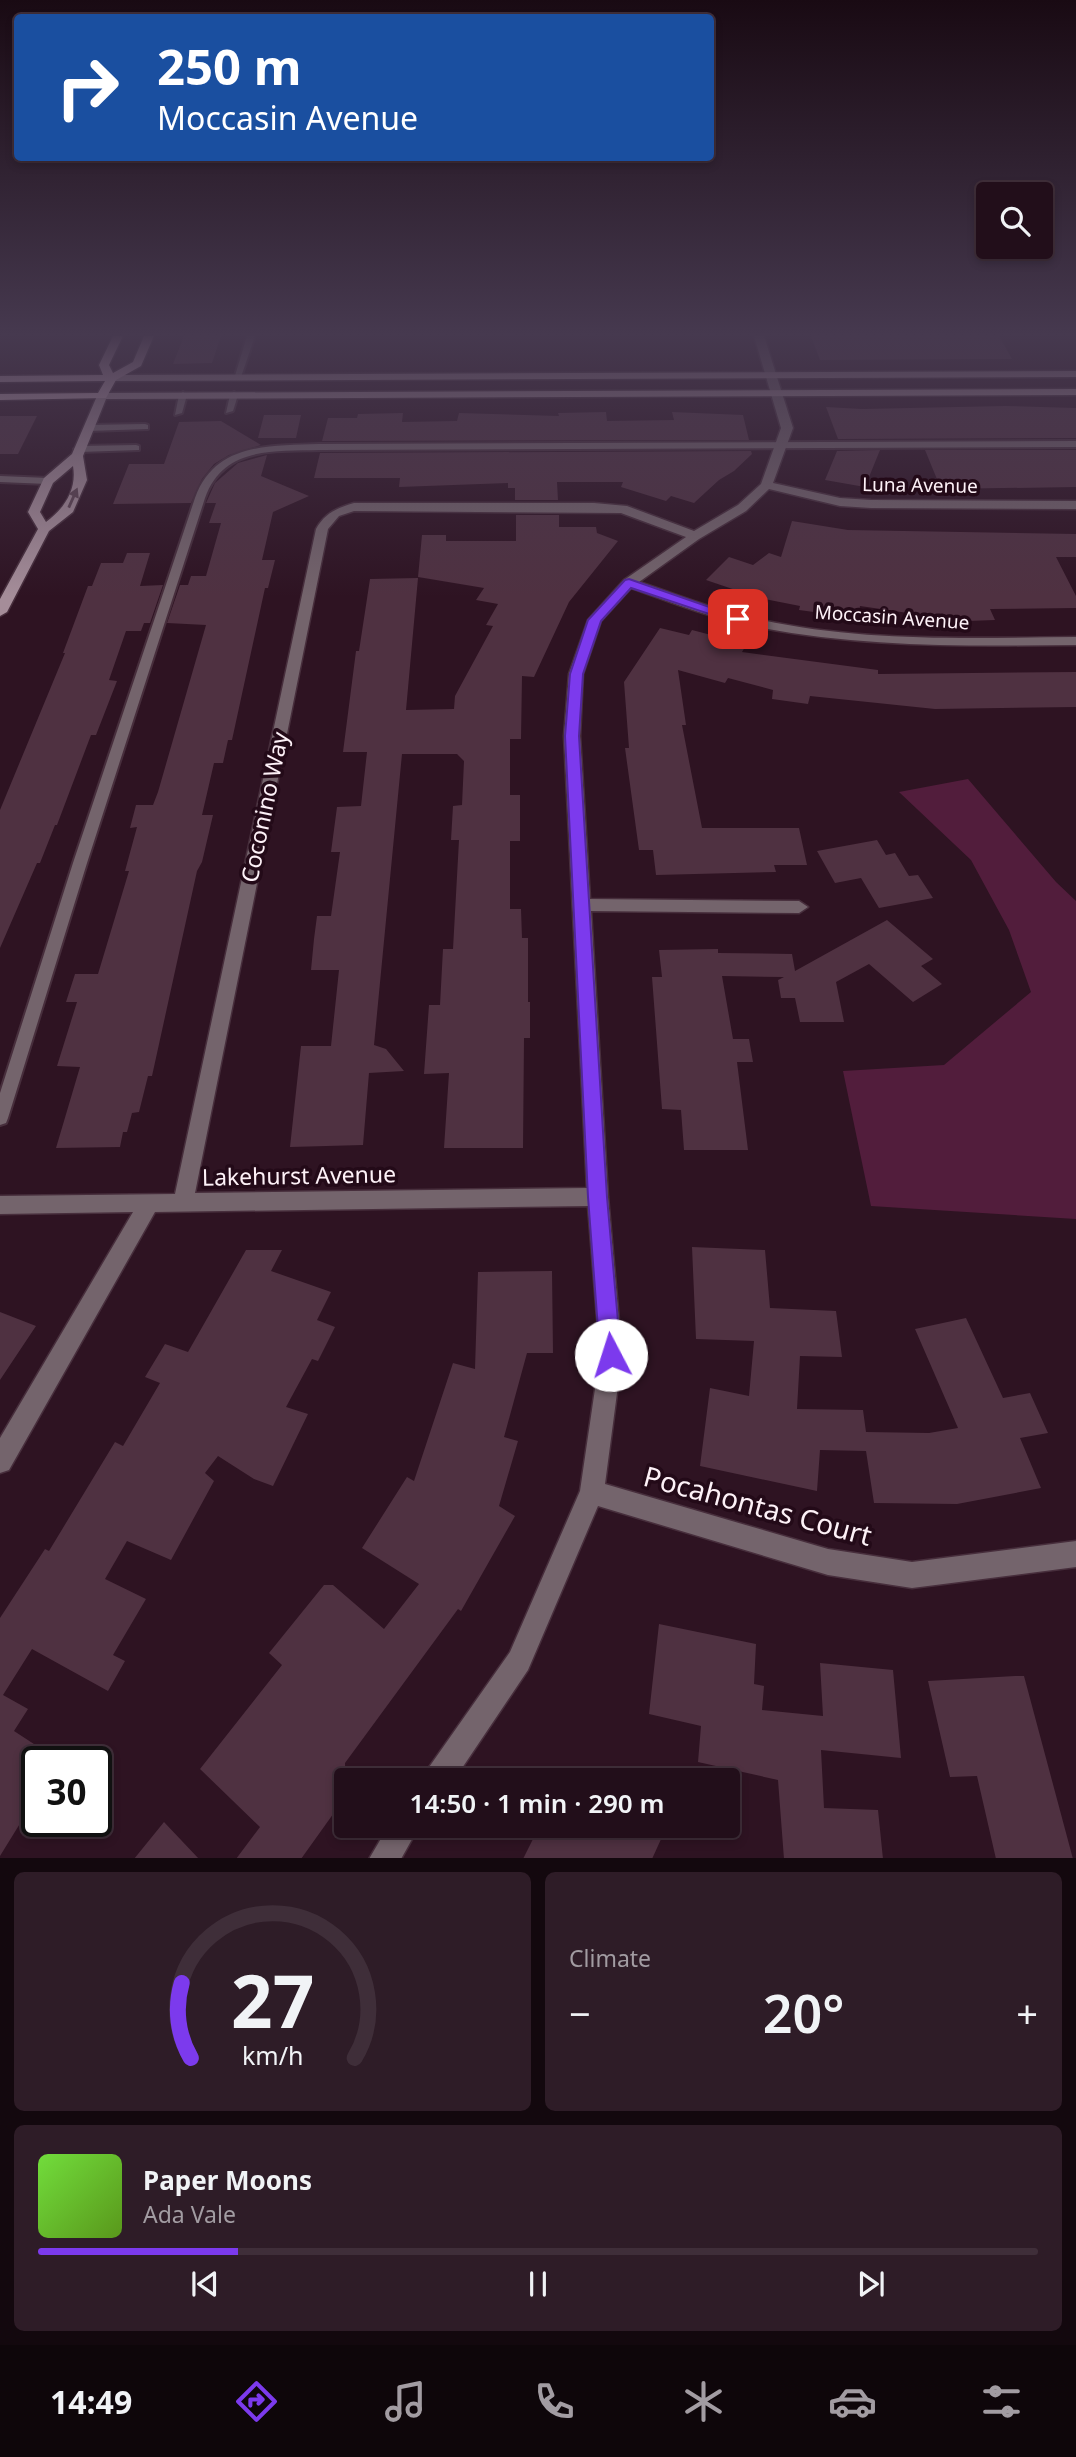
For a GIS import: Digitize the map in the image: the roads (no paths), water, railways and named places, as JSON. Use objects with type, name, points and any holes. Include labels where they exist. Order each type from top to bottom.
[{"type":"main road","points":[[44,528],[34,512],[48,481],[78,452],[90,423]]},
{"type":"main road","points":[[0,612],[44,528],[67,512],[81,480],[78,452]]},
{"type":"street","points":[[445,1768],[519,1661],[592,1492],[611,1355],[598,1197],[572,736],[576,674],[595,620],[629,583],[695,536],[742,508],[766,485],[783,444],[787,428],[785,423]]},
{"type":"street","name":"Luna Avenue","points":[[766,485],[840,502],[1076,505]]},
{"type":"street","name":"Coconino Way","points":[[183,1203],[322,528],[327,519],[336,512],[354,508],[622,509],[695,536]]},
{"type":"street","name":"Moccasin Avenue","points":[[629,583],[738,619],[835,636],[921,642],[1076,640]]},
{"type":"street","points":[[582,905],[799,907]]},
{"type":"street","name":"Lakehurst Avenue","points":[[0,1205],[598,1197]]},
{"type":"street","points":[[0,1461],[149,1204]]},
{"type":"street","name":"Pocahontas Court","points":[[592,1492],[828,1562],[912,1575],[1076,1554]]},
{"type":"street","points":[[383,1858],[397,1838]]},
{"type":"lane","points":[[88,428],[145,427]]},
{"type":"lane","points":[[0,1118],[148,658],[207,482],[216,469],[236,458],[278,448],[1076,444]]},
{"type":"lane","points":[[78,452],[136,448]]},
{"type":"lane","points":[[0,479],[48,481]]}]
